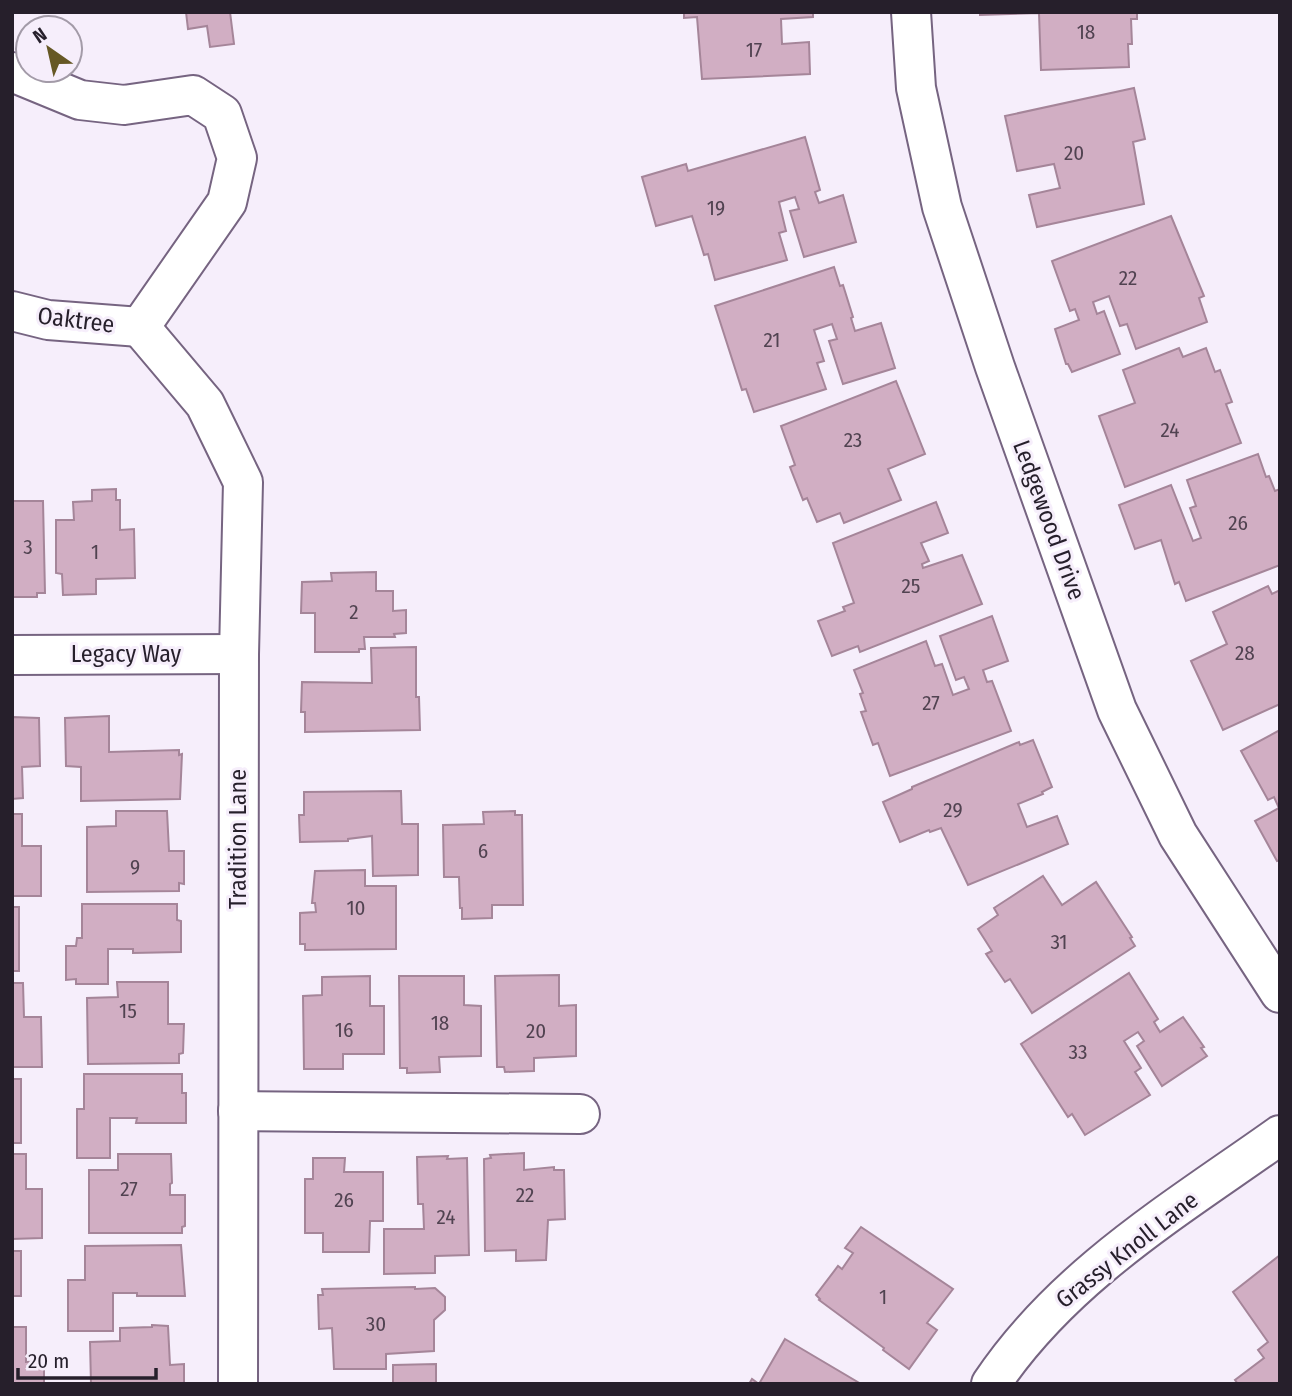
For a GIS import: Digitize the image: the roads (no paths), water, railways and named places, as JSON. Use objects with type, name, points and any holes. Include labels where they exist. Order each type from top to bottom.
[{"type":"street","name":"Ledgewood Drive","points":[[911,12],[916,88],[942,207],[995,367],[1117,710],[1178,835],[1280,993]]},
{"type":"street","points":[[12,72],[80,100],[124,105],[193,95],[222,114],[237,158],[227,202],[140,327]]},
{"type":"street","name":"Oaktree","points":[[12,311],[48,320],[140,327]]},
{"type":"street","name":"Tradition Lane","points":[[140,327],[205,404],[243,482],[239,654],[238,1384]]},
{"type":"street","name":"Legacy Way","points":[[12,655],[239,654]]},
{"type":"street","points":[[238,1111],[580,1114]]},
{"type":"street","name":"Grassy Knoll Lane","points":[[991,1384],[1012,1353],[1045,1314],[1095,1269],[1280,1135]]}]
